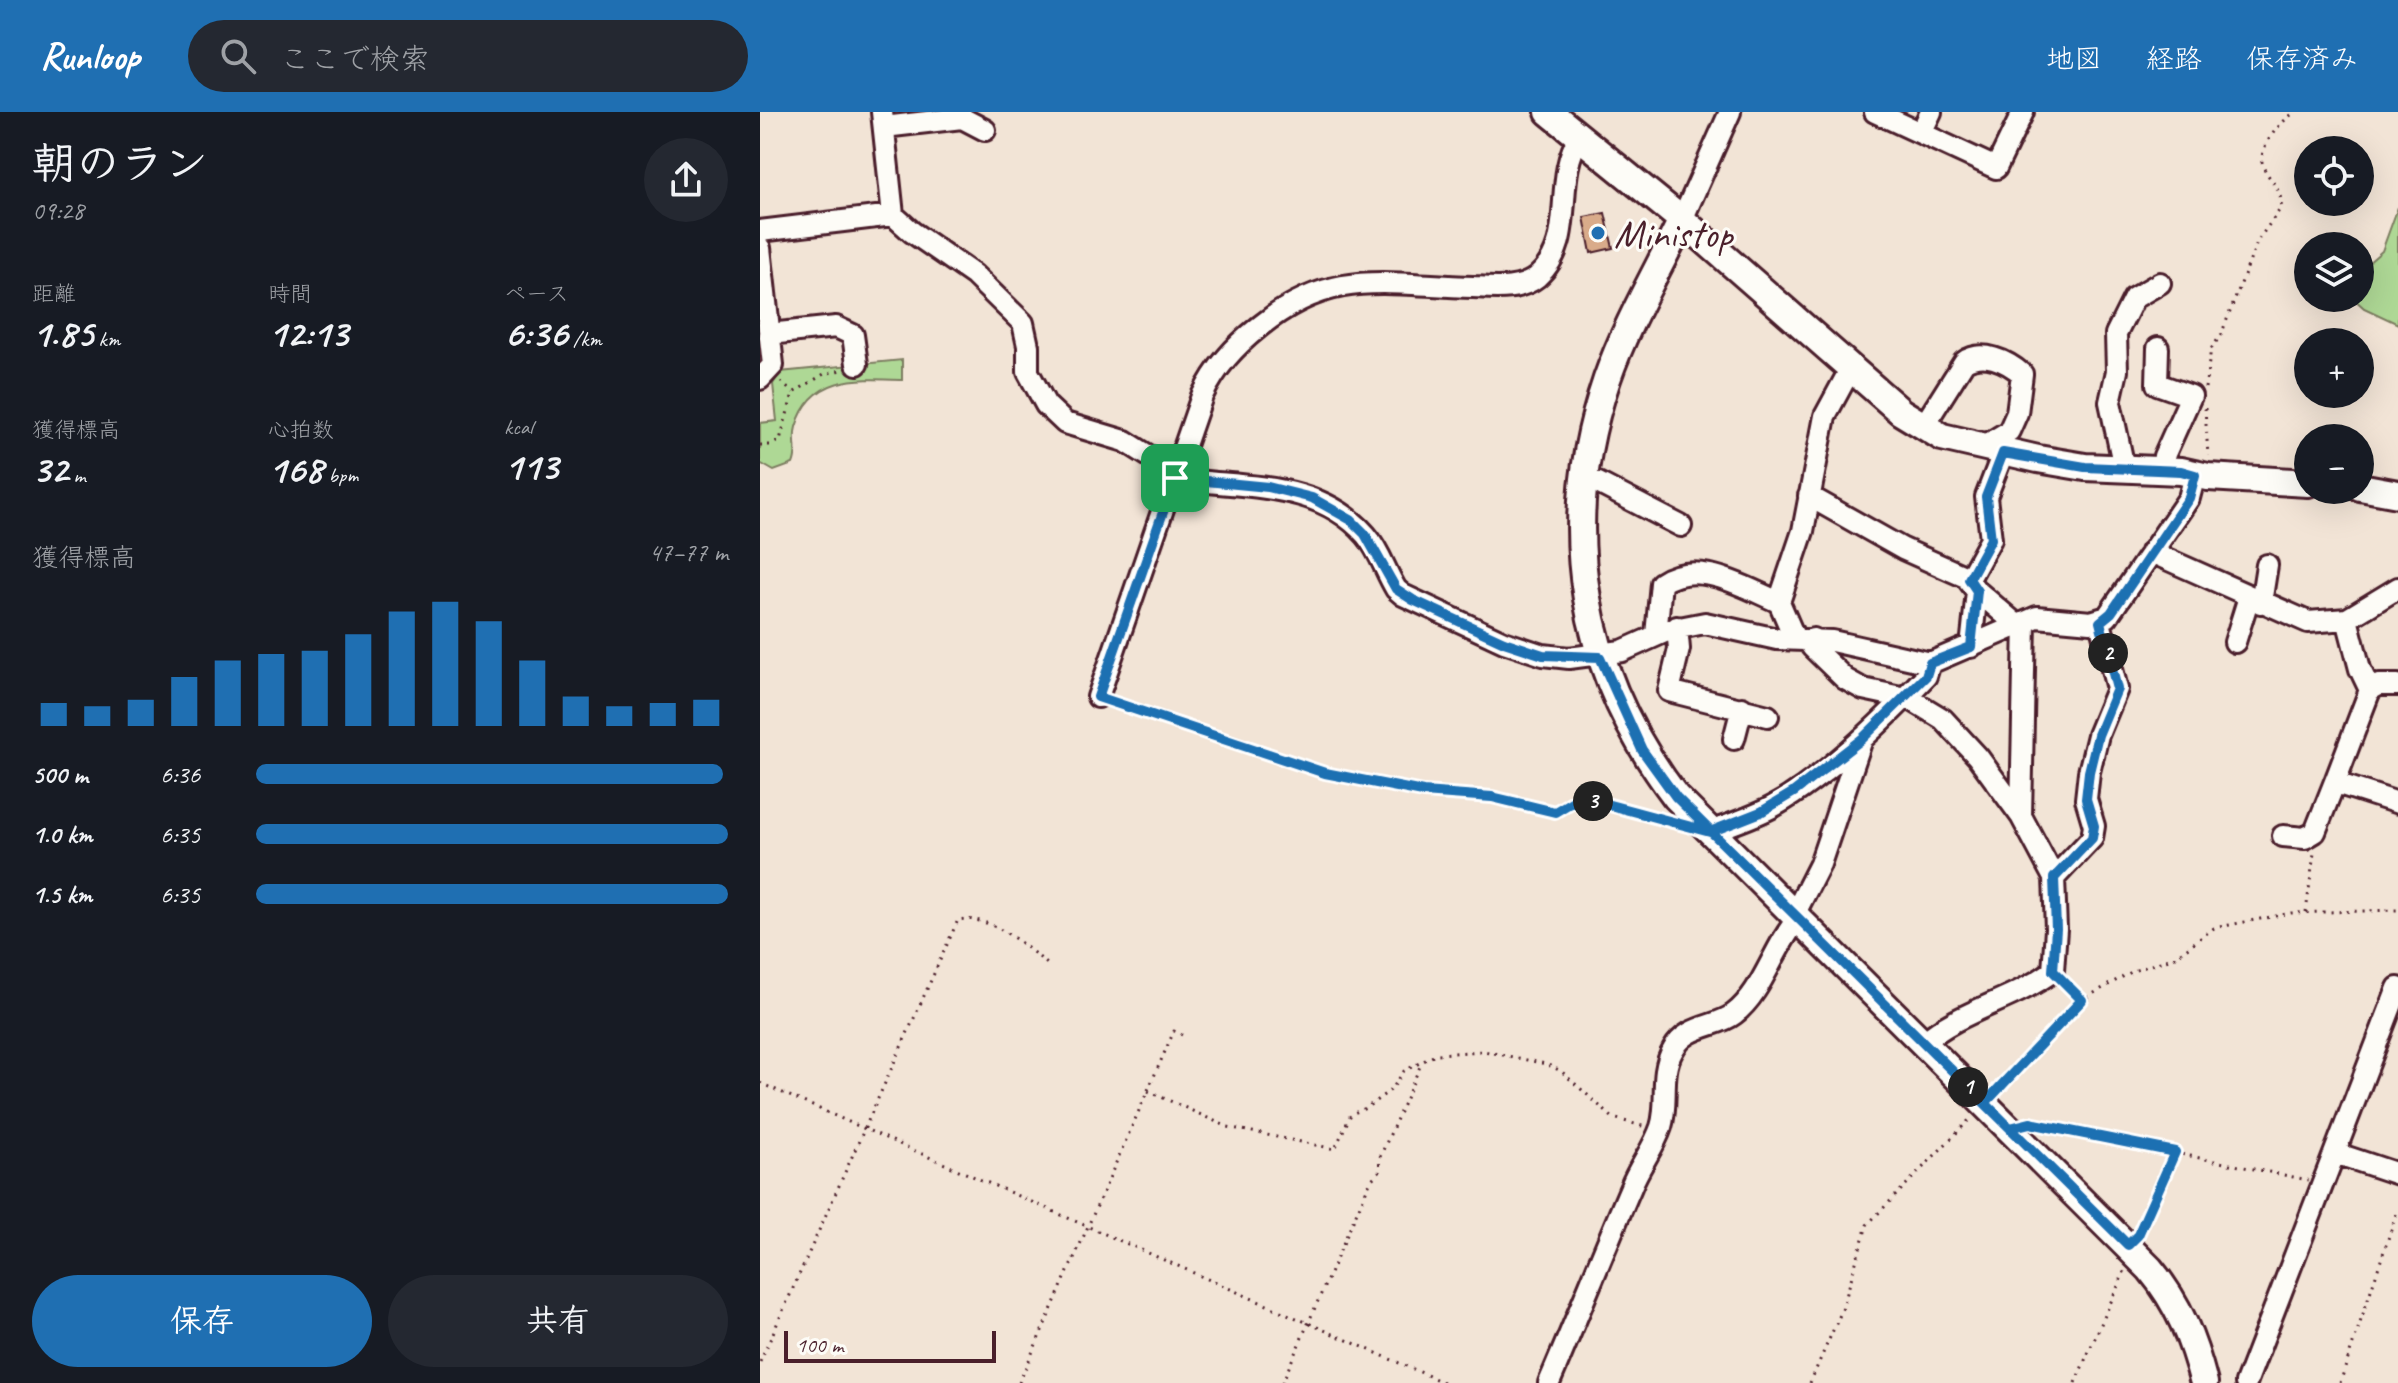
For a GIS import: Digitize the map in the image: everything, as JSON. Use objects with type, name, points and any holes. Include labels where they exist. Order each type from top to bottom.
[{"type":"main road","points":[[1549,112],[1682,220],[1851,368],[1923,427],[1942,437],[1992,450],[2085,467],[2162,470],[2201,476],[2294,482]]},
{"type":"main road","points":[[1682,220],[1608,376],[1592,432],[1580,520],[1583,577],[1600,657],[1642,750],[1676,797],[2132,1249],[2176,1304],[2196,1351],[2204,1383]]},
{"type":"main road","points":[[2374,490],[2398,494]]},
{"type":"street","points":[[1682,220],[1730,112]]},
{"type":"street","points":[[1875,112],[1996,168],[2023,112]]},
{"type":"street","points":[[1921,133],[1931,112]]},
{"type":"street","points":[[985,130],[962,118],[883,119],[893,215],[974,275],[1023,323],[1030,376],[1046,405],[1062,420],[1125,441],[1175,475],[1268,487],[1312,498],[1351,520],[1365,534],[1396,589],[1504,642],[1543,655],[1600,657],[1677,627],[1705,623],[1930,663],[2037,617],[2100,622],[2111,613],[2201,476]]},
{"type":"street","points":[[1098,697],[1212,375],[1237,346],[1300,297],[1338,286],[1369,283],[1504,288],[1530,282],[1539,275],[1560,241],[1565,167],[1580,136]]},
{"type":"street","points":[[760,231],[893,215]]},
{"type":"street","points":[[760,248],[762,288],[773,365],[760,379]]},
{"type":"street","points":[[2124,468],[2110,402],[2117,371],[2116,334],[2134,298],[2160,283]]},
{"type":"street","points":[[769,334],[836,327],[853,335],[857,364]]},
{"type":"street","points":[[2158,348],[2157,384],[2192,387],[2164,456],[2162,470]]},
{"type":"street","points":[[1923,427],[1964,362],[1974,356],[1997,359],[2022,374],[2023,383],[2009,431],[1992,450],[1986,497],[1991,539],[1973,585],[1971,647]]},
{"type":"street","points":[[1779,602],[1803,531],[1825,416],[1851,368]]},
{"type":"street","points":[[1583,481],[1598,483],[1681,526]]},
{"type":"street","points":[[1809,496],[1973,585],[2021,624]]},
{"type":"street","points":[[2151,552],[2308,622],[2347,619],[2398,588]]},
{"type":"street","points":[[2235,642],[2267,565]]},
{"type":"street","points":[[1656,635],[1661,583],[1676,573],[1704,572],[1779,602],[1804,639],[1845,679],[1863,689],[1905,698],[1933,711],[1948,723],[2021,816],[2054,878],[2056,929],[2053,971],[2021,992],[1939,1029],[1923,1043]]},
{"type":"street","points":[[2347,619],[2360,669],[2370,690]]},
{"type":"street","points":[[2054,878],[2092,838],[2094,826],[2086,799],[2089,772],[2098,735],[2117,689],[2100,622]]},
{"type":"street","points":[[2021,624],[2021,816]]},
{"type":"street","points":[[1677,627],[1679,649],[1669,691],[1768,716]]},
{"type":"street","points":[[1710,832],[1775,805],[1862,739],[1926,676],[1930,663]]},
{"type":"street","points":[[2283,836],[2305,838],[2315,832],[2370,690],[2379,685],[2398,685]]},
{"type":"street","points":[[1734,739],[1742,708]]},
{"type":"street","points":[[1549,1383],[1632,1183],[1657,1135],[1663,1117],[1665,1069],[1674,1046],[1682,1037],[1731,1017],[1755,989],[1796,917],[1820,864],[1862,739]]},
{"type":"street","points":[[2336,779],[2339,784],[2398,803]]},
{"type":"street","points":[[2246,1383],[2398,988]]},
{"type":"street","points":[[2335,1153],[2398,1174]]},
{"type":"path","points":[[2201,476],[2209,432],[2204,398],[2208,359],[2258,240],[2279,214],[2282,201],[2278,188],[2262,160],[2277,129],[2296,112]]},
{"type":"path","points":[[760,445],[771,445],[780,440],[793,393],[824,374],[857,364]]},
{"type":"path","points":[[1098,697],[1325,773],[1423,792],[1492,797],[1555,812],[1580,797],[1710,832]]},
{"type":"path","points":[[2306,912],[2315,832]]},
{"type":"path","points":[[1810,1383],[1842,1310],[1867,1225],[2082,1000],[2133,971],[2175,957],[2214,928],[2306,912],[2398,910]]},
{"type":"path","points":[[760,1362],[958,920],[982,923],[1012,936],[1051,967]]},
{"type":"path","points":[[2053,971],[2082,1000]]},
{"type":"path","points":[[1019,1383],[1085,1227],[1174,1031],[1182,1035]]},
{"type":"path","points":[[1148,1091],[1228,1127],[1335,1149],[1351,1114],[1366,1108],[1392,1089],[1404,1071],[1445,1051],[1484,1051],[1546,1064],[1561,1071],[1613,1118],[1635,1122],[1657,1135]]},
{"type":"path","points":[[1282,1383],[1371,1180],[1379,1172],[1380,1157],[1422,1062]]},
{"type":"path","points":[[760,1083],[1445,1383]]},
{"type":"path","points":[[2010,1128],[2023,1123],[2042,1125],[2323,1182]]},
{"type":"path","points":[[2075,1383],[2175,1152]]},
{"type":"path","points":[[2340,1383],[2398,1209]]},
{"type":"green space","points":[[2398,207],[2398,324],[2372,312],[2374,258],[2382,251]]},
{"type":"green space","points":[[902,360],[902,380],[853,380],[824,389],[803,410],[795,432],[793,464],[774,471],[760,463],[760,423],[777,421],[773,384],[780,372]]},
{"type":"building","name":"Ministop","points":[[1605,213],[1613,248],[1591,253],[1584,217]]},
{"type":"place","name":"Ministop","points":[[1598,233]]},
{"type":"route","points":[[1175,478],[1098,697],[1325,773],[1423,792],[1492,797],[1555,812],[1580,797],[1710,832],[1761,812],[1794,792],[1862,739],[1926,676],[1930,663],[1945,660],[1971,647],[1977,591],[1969,579],[1991,539],[1986,497],[2003,453],[2085,467],[2181,471],[2195,475],[2189,498],[2111,613],[2100,622],[2117,689],[2098,735],[2089,772],[2086,799],[2094,826],[2092,838],[2074,853],[2054,878],[2056,929],[2053,971],[2082,1000],[1985,1103],[2010,1128],[2030,1123],[2175,1152],[2138,1235],[2128,1245],[1710,832],[1676,797],[1642,750],[1600,657],[1555,658],[1543,655],[1504,642],[1403,595],[1396,589],[1365,534],[1351,520],[1312,498],[1268,487],[1175,478]]}]
